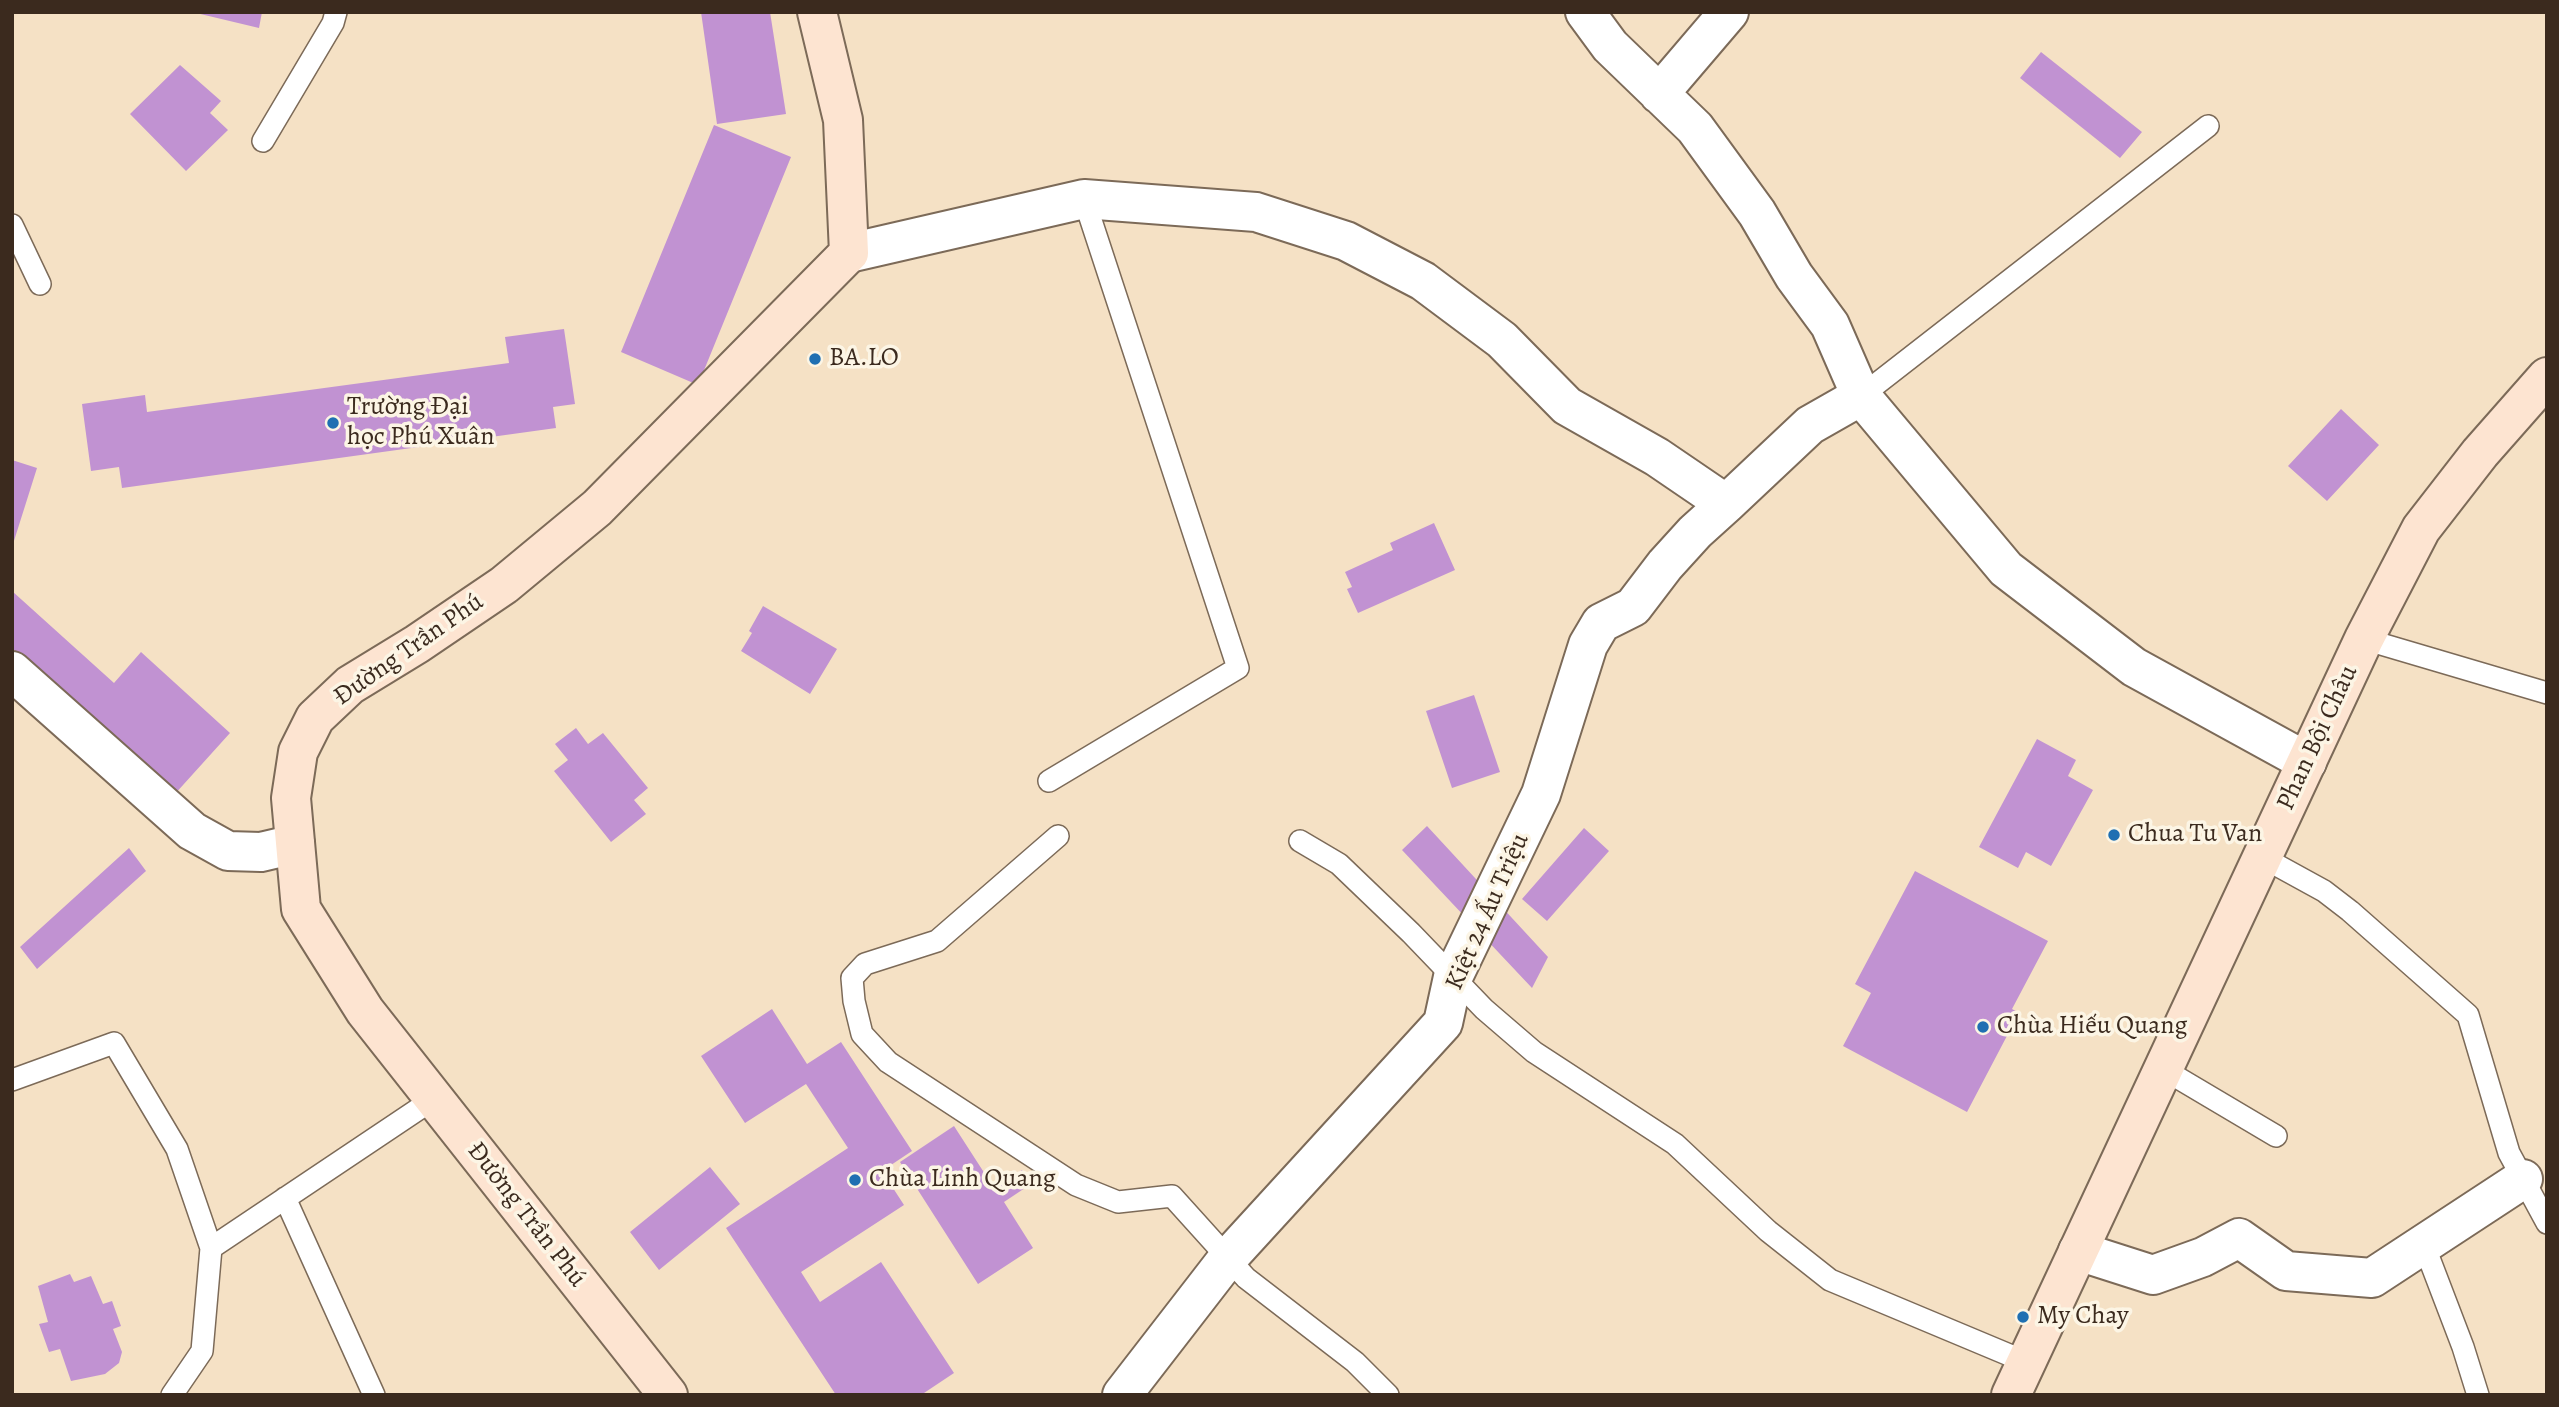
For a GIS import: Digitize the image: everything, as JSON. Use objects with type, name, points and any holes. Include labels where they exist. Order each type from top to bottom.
[{"type":"street","points":[[817,12],[843,120],[849,253],[1084,199],[1256,212],[1346,241],[1423,281],[1502,340],[1567,406],[1657,457],[1726,504]]},
{"type":"street","points":[[1584,12],[1610,46],[1695,128],[1758,213],[1794,276],[1830,325],[1861,396],[2006,569],[2134,667],[2307,762]]},
{"type":"street","points":[[1659,94],[1729,12]]},
{"type":"street","name":"Đường Trần Phú","points":[[668,1395],[365,1011],[300,909],[291,798],[298,752],[315,718],[350,685],[417,644],[504,585],[597,508],[849,253]]},
{"type":"street","name":"Phan Bội Châu","points":[[2018,1378],[2364,639],[2421,528],[2480,453],[2547,376]]},
{"type":"street","name":"Kiệt 24 Ấu Triệu","points":[[1122,1395],[1228,1258],[1443,1023],[1453,977],[1541,794],[1588,645],[1601,623],[1633,607],[1687,540],[1810,425],[1861,396]]},
{"type":"street","points":[[12,671],[192,831],[228,851],[261,852],[295,844]]},
{"type":"street","points":[[2078,1251],[2153,1275],[2203,1257],[2239,1238],[2286,1271],[2372,1278],[2523,1179]]},
{"type":"lane","points":[[263,141],[333,23],[336,12]]},
{"type":"lane","points":[[1861,396],[2208,126]]},
{"type":"lane","points":[[1049,781],[1238,668],[1084,199]]},
{"type":"lane","points":[[12,225],[40,284]]},
{"type":"lane","points":[[2364,639],[2547,693]]},
{"type":"lane","points":[[1058,836],[937,941],[865,964],[852,978],[853,1001],[862,1034],[888,1062],[1076,1185],[1118,1202],[1172,1196],[1246,1279],[1356,1362],[1388,1395]]},
{"type":"lane","points":[[1300,841],[1339,864],[1484,1009],[1534,1052],[1675,1144],[1768,1231],[1830,1280],[2018,1378]]},
{"type":"lane","points":[[2262,857],[2324,891],[2468,1015],[2509,1153],[2547,1223]]},
{"type":"lane","points":[[12,1080],[114,1043],[177,1149],[211,1248],[202,1351],[172,1395]]},
{"type":"lane","points":[[2163,1069],[2276,1136]]},
{"type":"lane","points":[[211,1248],[435,1098]]},
{"type":"lane","points":[[285,1198],[374,1395]]},
{"type":"lane","points":[[2424,1245],[2463,1347],[2478,1395]]},
{"type":"building","points":[[192,12],[262,12],[259,28]]},
{"type":"building","points":[[701,12],[770,12],[786,114],[717,124]]},
{"type":"building","points":[[2041,52],[2142,132],[2120,158],[2020,78]]},
{"type":"building","points":[[180,65],[221,101],[210,113],[228,130],[186,171],[130,114]]},
{"type":"building","points":[[714,125],[791,157],[698,385],[621,352]]},
{"type":"building","points":[[564,329],[575,404],[553,407],[556,428],[122,488],[119,467],[91,471],[82,404],[145,395],[147,412],[509,363],[505,337]]},
{"type":"building","points":[[2341,409],[2379,445],[2327,501],[2288,466]]},
{"type":"building","points":[[12,460],[37,468],[13,544],[12,544]]},
{"type":"building","points":[[1434,523],[1455,570],[1358,613],[1347,589],[1352,587],[1345,572],[1393,550],[1390,543]]},
{"type":"building","points":[[12,591],[114,683],[141,652],[230,733],[174,795],[12,648]]},
{"type":"building","points":[[763,606],[837,649],[810,694],[741,651]]},
{"type":"building","points":[[1474,695],[1500,772],[1452,788],[1426,711]]},
{"type":"building","points":[[576,728],[588,744],[603,733],[648,788],[634,800],[646,814],[611,842],[554,771],[568,760],[555,744]]},
{"type":"building","points":[[2037,739],[2076,760],[2068,776],[2093,790],[2051,866],[2026,852],[2018,868],[1979,847]]},
{"type":"building","points":[[1427,826],[1548,957],[1532,988],[1402,850]]},
{"type":"building","points":[[1584,828],[1609,851],[1547,921],[1522,899]]},
{"type":"building","points":[[129,848],[146,871],[37,969],[20,947]]},
{"type":"building","points":[[1915,871],[2048,941],[2012,1009],[2019,1013],[1967,1112],[1843,1046],[1871,993],[1855,984]]},
{"type":"building","points":[[772,1009],[807,1064],[841,1042],[912,1151],[882,1171],[904,1205],[801,1272],[820,1302],[881,1262],[954,1373],[921,1395],[836,1395],[726,1228],[848,1148],[806,1084],[745,1123],[701,1056]]},
{"type":"building","points":[[954,1126],[994,1188],[1022,1170],[1031,1184],[1004,1202],[1033,1248],[978,1284],[900,1162]]},
{"type":"building","points":[[710,1167],[740,1204],[659,1270],[630,1232]]},
{"type":"building","points":[[70,1274],[74,1282],[91,1276],[103,1304],[112,1301],[121,1326],[113,1329],[122,1352],[119,1363],[105,1374],[71,1381],[60,1349],[49,1352],[39,1324],[48,1322],[38,1286]]},
{"type":"place","name":"BA.LO","points":[[815,359]]},
{"type":"place","name":"Trường Đại học Phú Xuân","points":[[333,423]]},
{"type":"place","name":"Chua Tu Van","points":[[2114,835]]},
{"type":"place","name":"Chùa Hiếu Quang","points":[[1983,1027]]},
{"type":"place","name":"Chùa Linh Quang","points":[[855,1180]]},
{"type":"place","name":"My Chay","points":[[2023,1317]]}]
